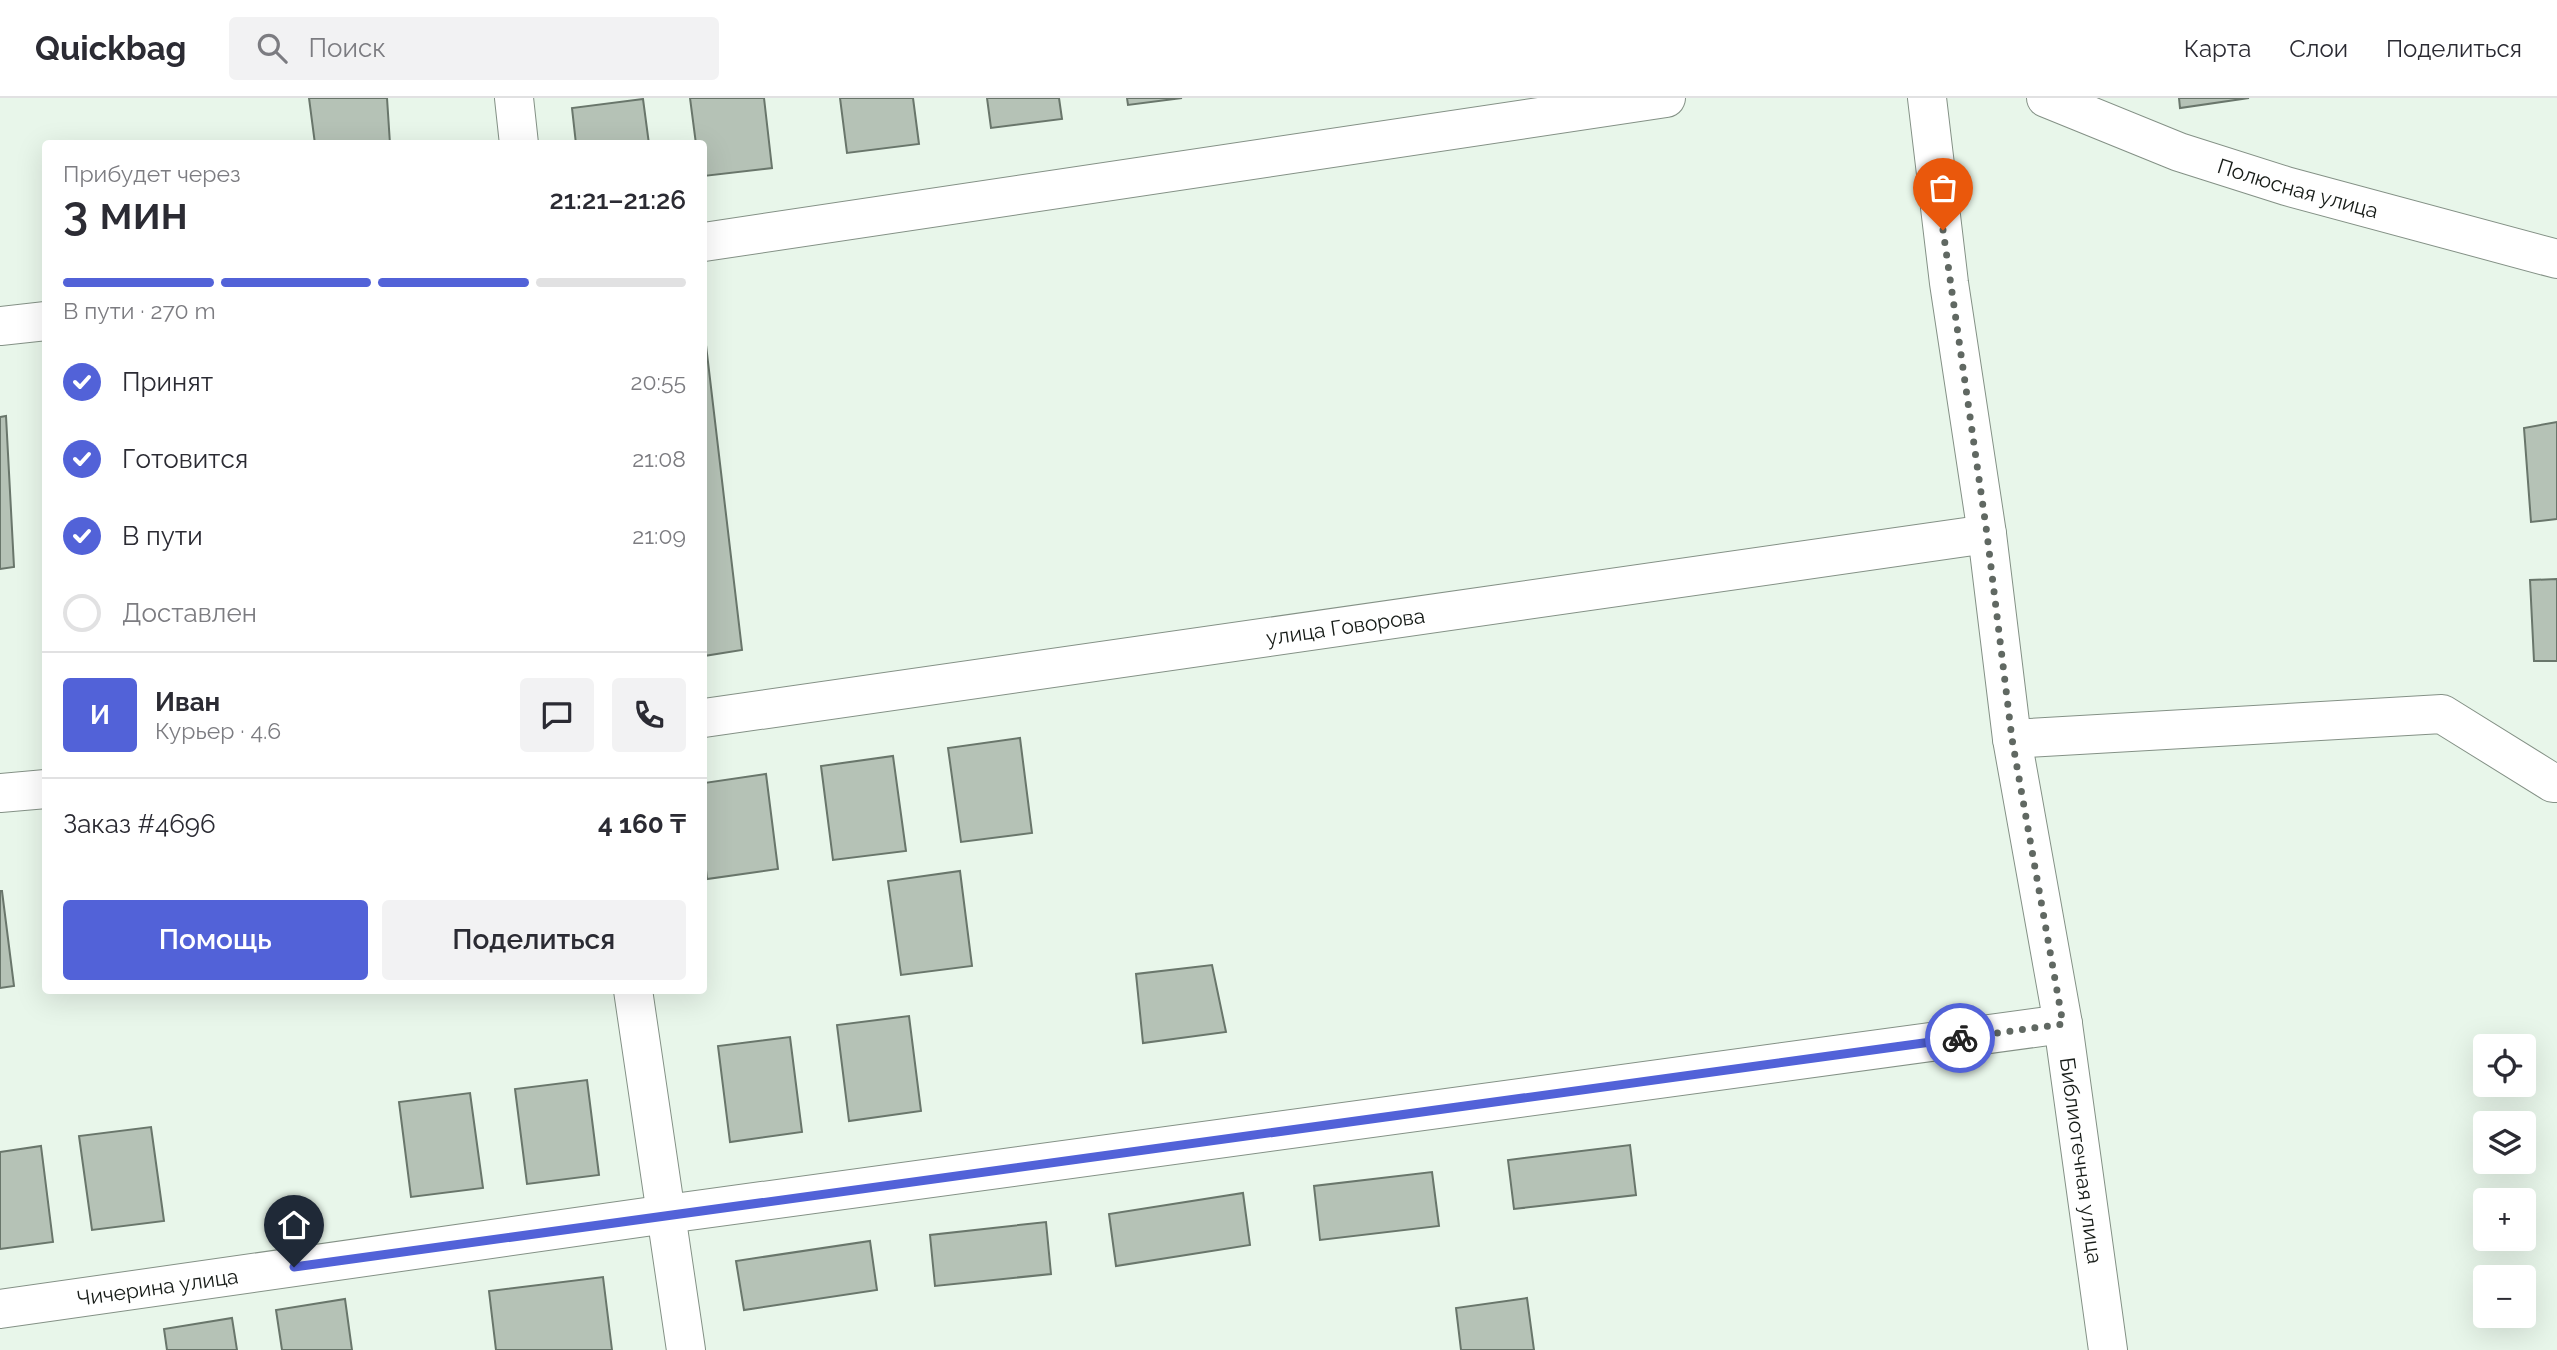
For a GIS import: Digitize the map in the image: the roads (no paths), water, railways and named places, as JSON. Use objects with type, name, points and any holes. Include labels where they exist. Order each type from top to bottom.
[{"type":"street","points":[[514,98],[519,140]]},
{"type":"street","points":[[707,242],[1666,98]]},
{"type":"street","name":"Библиотечная улица","points":[[1927,98],[1949,283],[1987,534],[2012,739],[2063,1024],[2108,1350]]},
{"type":"street","name":"Полюсная улица","points":[[2046,98],[2191,156],[2286,186],[2557,259]]},
{"type":"street","points":[[0,326],[42,321]]},
{"type":"street","name":"улица Говорова","points":[[707,718],[1987,534]]},
{"type":"street","points":[[2012,739],[2442,714],[2557,783]]},
{"type":"street","points":[[0,793],[42,789]]},
{"type":"street","points":[[634,994],[686,1350]]},
{"type":"street","name":"Чичерина улица","points":[[0,1309],[667,1214],[2063,1024]]}]
